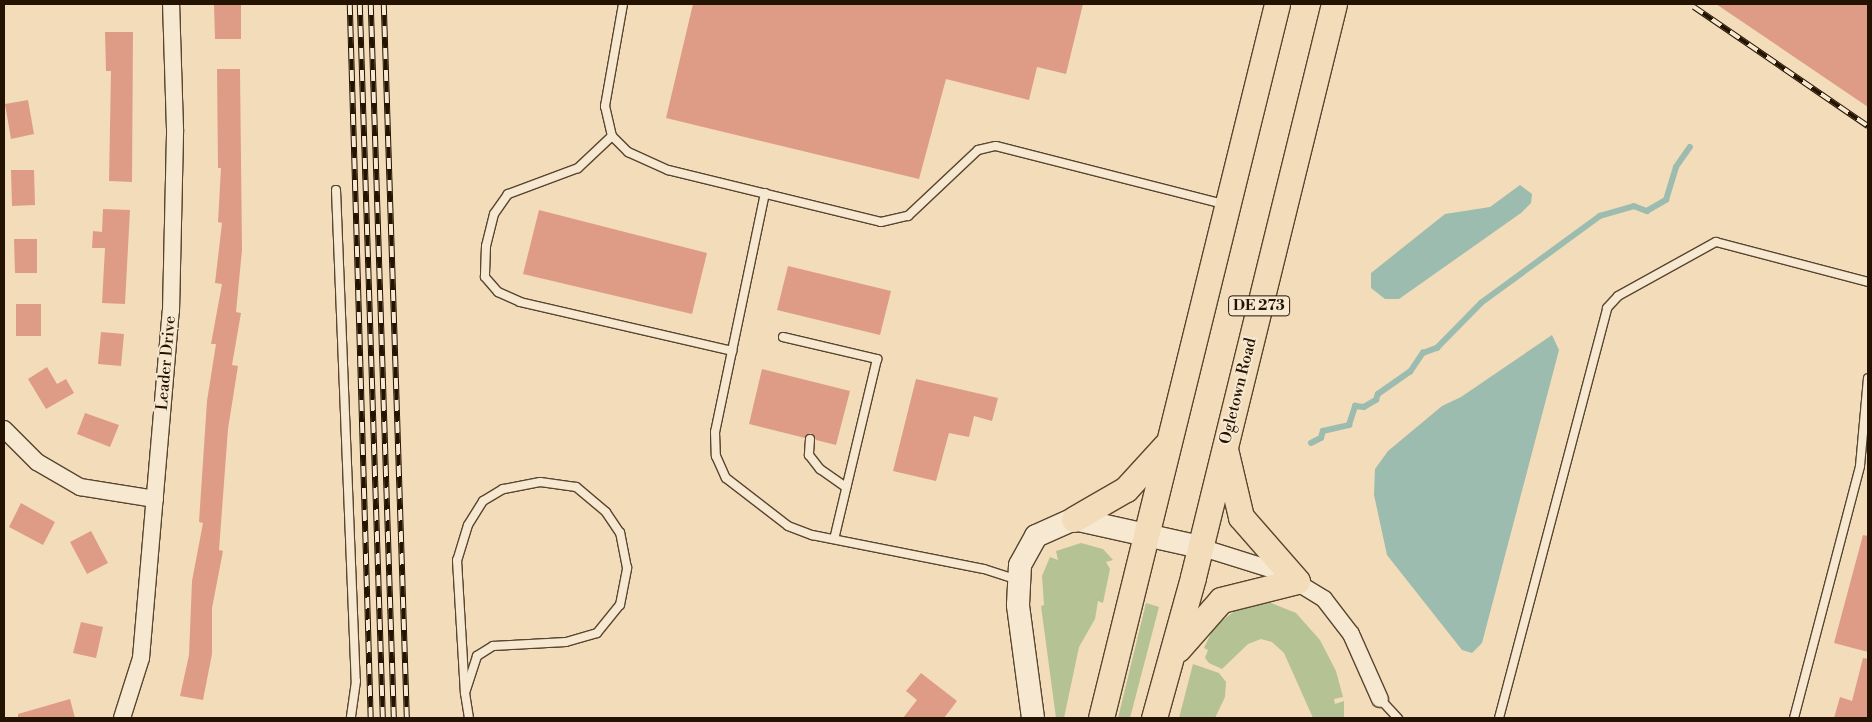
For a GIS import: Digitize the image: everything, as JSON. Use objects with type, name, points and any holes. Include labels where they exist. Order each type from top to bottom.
[{"type":"main road","name":"DE 273","points":[[1102,718],[1276,4]]},
{"type":"main road","name":"Ogletown Road","points":[[1154,718],[1200,547],[1334,4]]},
{"type":"main road","points":[[1074,519],[1126,489],[1171,440]]},
{"type":"main road","points":[[1170,659],[1207,611],[1221,600],[1297,581],[1241,517],[1225,446]]},
{"type":"street","name":"Leader Drive","points":[[122,718],[141,658],[171,311],[175,129],[171,4]]},
{"type":"street","points":[[4,429],[37,462],[80,487],[155,499]]},
{"type":"street","points":[[1033,718],[1018,605],[1019,580],[1025,550],[1036,536],[1074,519],[1148,534],[1260,563],[1297,581],[1324,599],[1342,622],[1380,699]]},
{"type":"lane","points":[[623,4],[609,62],[605,106],[612,136],[628,152],[668,170],[881,222],[908,216],[978,150],[996,146],[1228,205]]},
{"type":"lane","points":[[612,136],[578,168],[508,194],[494,214],[486,246],[486,278],[498,292],[520,302],[732,351]]},
{"type":"lane","points":[[336,190],[356,681],[351,718]]},
{"type":"lane","points":[[765,194],[715,432],[716,456],[726,478],[788,526],[834,539],[984,569],[1019,580]]},
{"type":"lane","points":[[1499,718],[1608,308],[1618,296],[1716,242],[1868,282]]},
{"type":"lane","points":[[783,338],[877,359],[834,539]]},
{"type":"lane","points":[[1794,718],[1860,466],[1868,378]]},
{"type":"lane","points":[[810,439],[809,455],[820,469],[846,487]]},
{"type":"lane","points":[[465,693],[477,656],[493,646],[566,642],[597,633],[620,606],[627,568],[620,533],[606,512],[576,487],[540,482],[503,489],[483,501],[468,525],[457,560],[465,693],[469,718]]},
{"type":"lane","points":[[1380,699],[1398,718]]},
{"type":"green space","points":[[1081,543],[1103,549],[1113,560],[1106,562],[1110,569],[1103,603],[1098,601],[1095,619],[1079,647],[1064,718],[1056,718],[1041,606],[1044,605],[1042,576],[1050,557],[1058,560],[1056,551]]},
{"type":"green space","points":[[1264,600],[1296,613],[1320,640],[1336,671],[1343,697],[1334,699],[1335,704],[1344,701],[1344,718],[1313,718],[1284,653],[1272,642],[1261,639],[1248,644],[1222,669],[1209,663],[1205,658],[1208,650],[1204,648],[1214,627],[1237,609],[1235,604]]},
{"type":"green space","points":[[1146,603],[1159,607],[1130,718],[1118,718]]},
{"type":"green space","points":[[1193,664],[1219,673],[1226,682],[1225,697],[1215,718],[1179,718]]},
{"type":"shaded area","points":[[1520,185],[1532,194],[1531,203],[1521,213],[1399,299],[1385,299],[1371,288],[1371,273],[1445,214],[1490,207]]},
{"type":"shaded area","points":[[1552,335],[1559,350],[1482,643],[1472,653],[1462,650],[1387,555],[1374,495],[1375,469],[1388,451],[1442,406],[1461,397]]},
{"type":"building","points":[[214,4],[241,4],[241,39],[215,39]]},
{"type":"building","points":[[693,4],[1083,4],[1066,74],[1037,67],[1029,100],[946,79],[919,179],[666,118]]},
{"type":"building","points":[[1716,4],[1868,4],[1868,107]]},
{"type":"building","points":[[105,32],[133,32],[132,182],[109,181],[111,71],[106,71]]},
{"type":"building","points":[[217,69],[240,69],[242,250],[236,312],[241,313],[232,365],[238,366],[228,429],[219,550],[223,551],[212,608],[212,654],[203,700],[180,696],[189,655],[192,581],[203,523],[199,522],[207,401],[216,344],[211,344],[222,284],[215,283],[222,223],[218,222],[221,168],[218,168]]},
{"type":"building","points":[[28,100],[34,134],[11,139],[5,104]]},
{"type":"building","points":[[11,170],[34,170],[35,205],[12,206]]},
{"type":"building","points":[[103,209],[130,210],[125,304],[102,303],[105,248],[92,248],[93,231],[102,232]]},
{"type":"building","points":[[539,210],[707,253],[692,314],[523,274]]},
{"type":"building","points":[[14,239],[37,239],[37,273],[15,273]]},
{"type":"building","points":[[788,266],[891,291],[880,335],[777,310]]},
{"type":"building","points":[[16,304],[41,304],[41,336],[16,336]]},
{"type":"building","points":[[101,332],[124,334],[121,366],[98,364]]},
{"type":"building","points":[[47,367],[57,384],[66,379],[74,393],[46,409],[28,379]]},
{"type":"building","points":[[762,369],[850,391],[836,445],[816,440],[811,433],[805,438],[749,424]]},
{"type":"building","points":[[916,379],[998,398],[992,421],[974,416],[969,437],[949,433],[936,481],[893,471]]},
{"type":"building","points":[[85,413],[119,425],[110,447],[77,434]]},
{"type":"building","points":[[21,503],[55,522],[43,545],[9,527]]},
{"type":"building","points":[[91,531],[108,563],[87,574],[70,542]]},
{"type":"building","points":[[1863,535],[1868,536],[1868,652],[1834,643]]},
{"type":"building","points":[[81,622],[103,627],[96,658],[73,653]]},
{"type":"building","points":[[1863,658],[1868,659],[1868,718],[1834,718],[1840,697],[1852,701]]},
{"type":"building","points":[[921,673],[957,701],[944,718],[903,718],[917,700],[906,691]]},
{"type":"building","points":[[70,699],[75,718],[18,718],[18,714]]},
{"type":"waterway","points":[[1311,443],[1321,438],[1323,431],[1349,425],[1355,406],[1364,407],[1376,400],[1378,394],[1410,372],[1423,353],[1437,348],[1481,303],[1600,216],[1634,206],[1647,211],[1666,200],[1676,167],[1690,147]]},
{"type":"railway","points":[[350,4],[371,718]]},
{"type":"railway","points":[[360,4],[383,718]]},
{"type":"railway","points":[[371,4],[394,718]]},
{"type":"railway","points":[[384,4],[407,718]]},
{"type":"railway","points":[[1694,7],[1868,126]]}]
